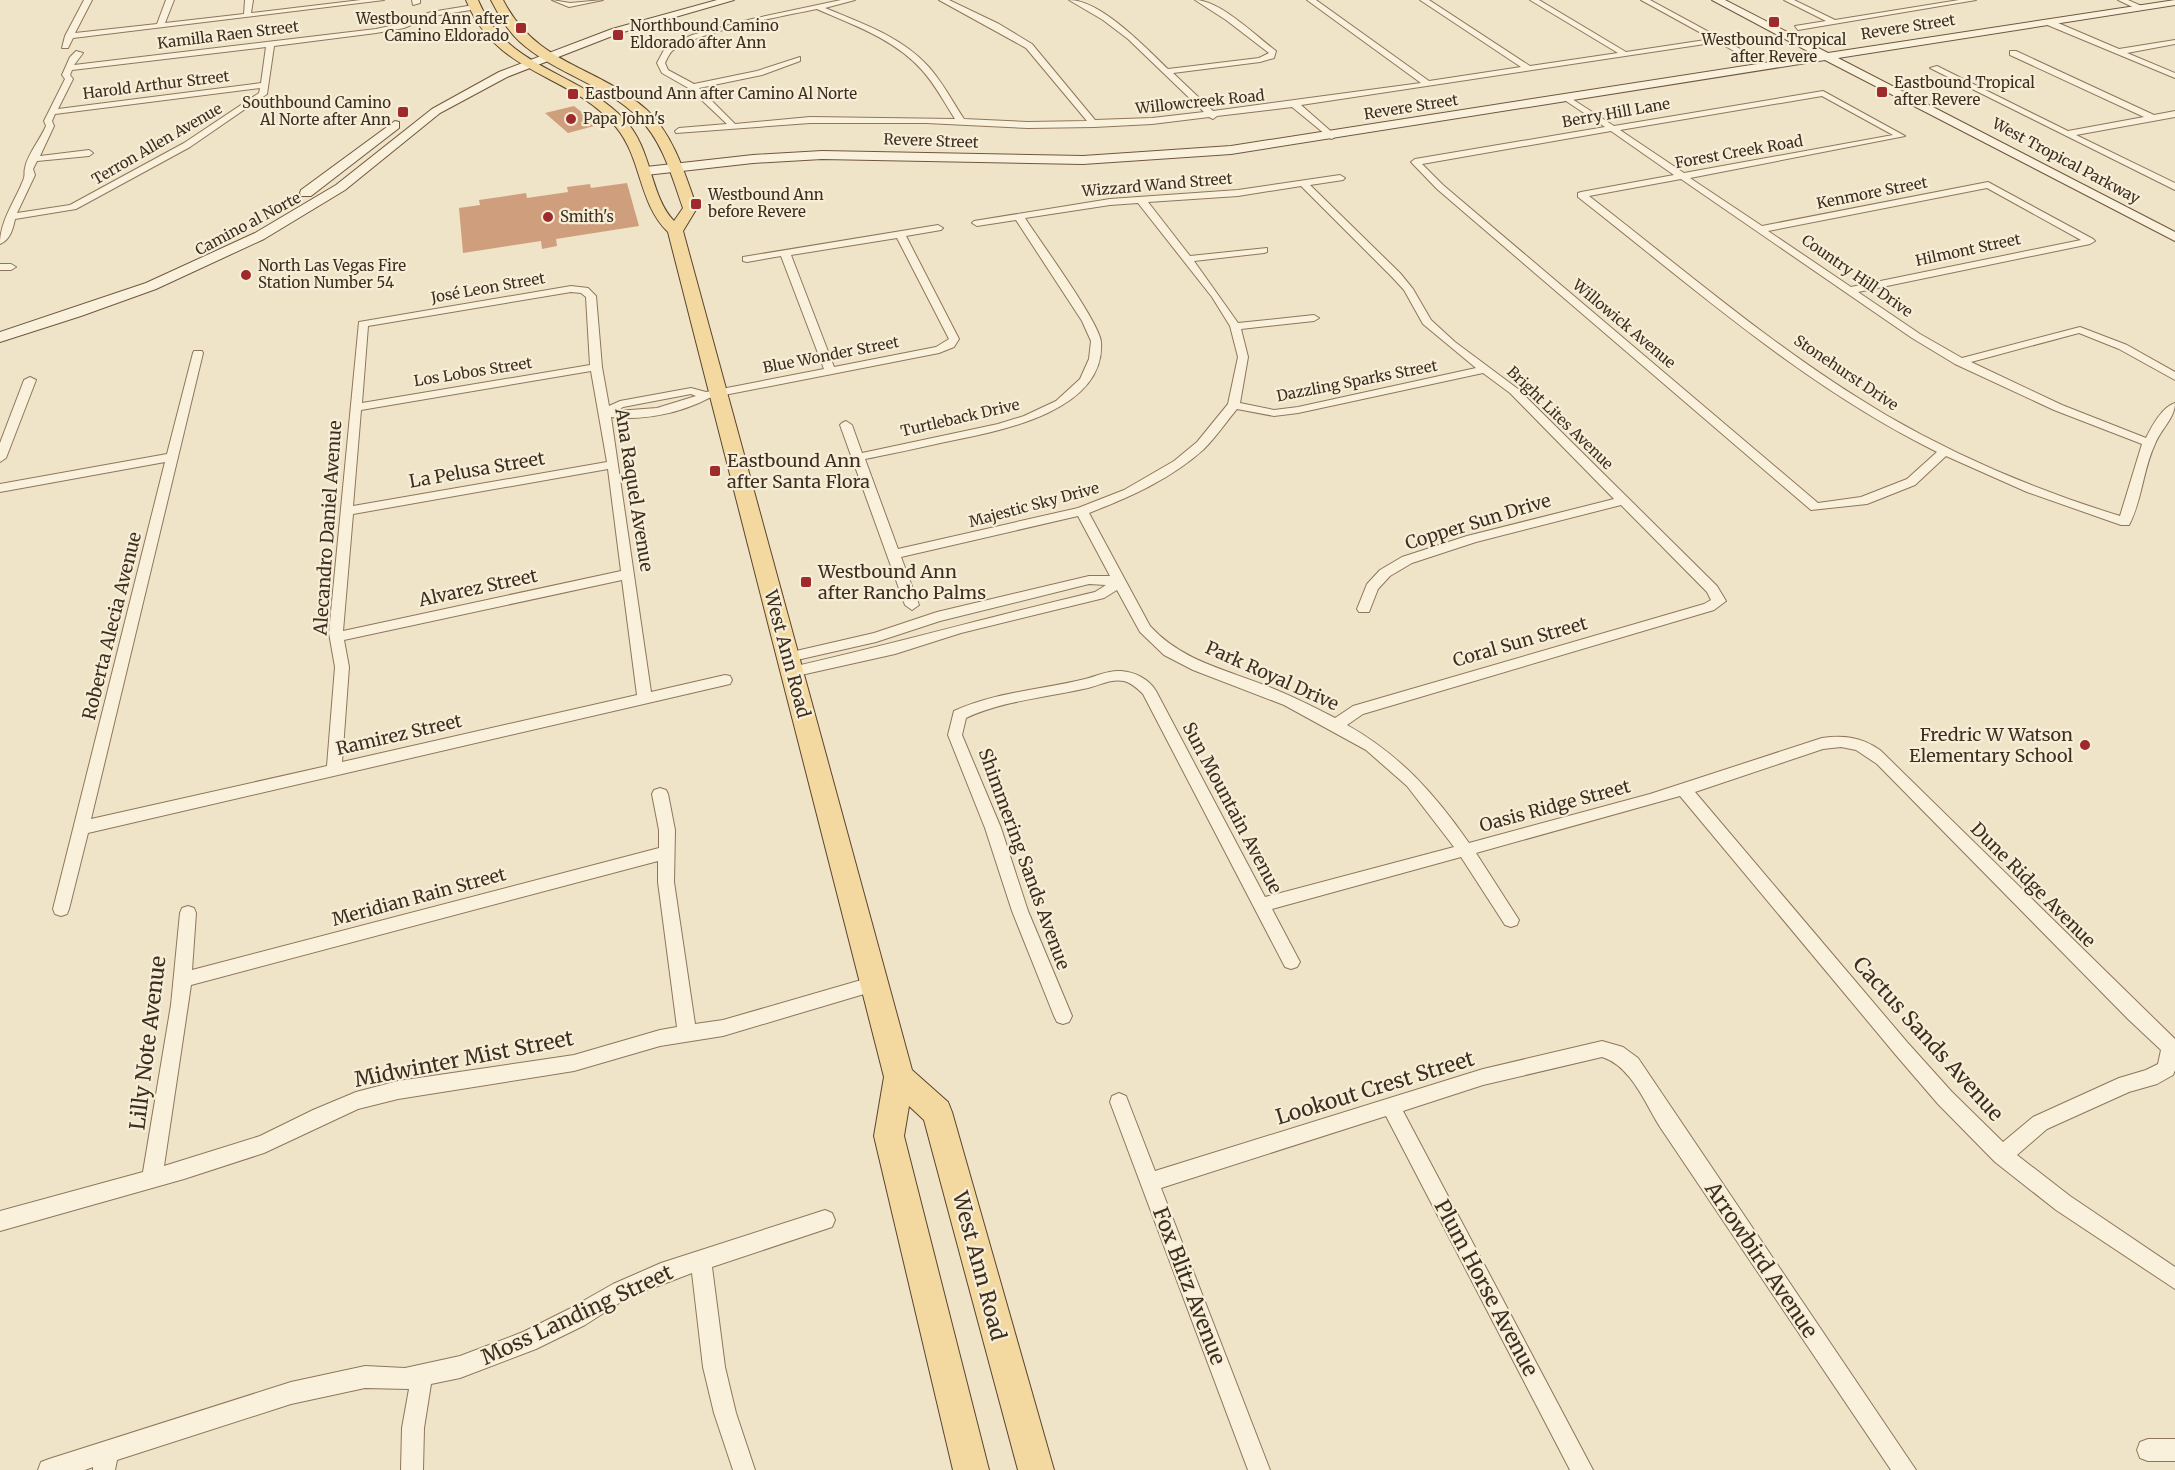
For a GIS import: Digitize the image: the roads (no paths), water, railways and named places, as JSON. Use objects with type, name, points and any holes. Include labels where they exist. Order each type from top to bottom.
[{"type":"main road","points":[[497,0],[511,24],[544,53],[607,87],[633,105],[664,140],[690,208],[675,231]]},
{"type":"main road","points":[[544,53],[615,24],[697,0]]},
{"type":"main road","points":[[544,53],[729,0]]},
{"type":"main road","name":"West Tropical Parkway","points":[[1717,0],[2175,237]]},
{"type":"main road","name":"Revere Street","points":[[646,171],[763,158],[822,155],[997,160],[1118,159],[1231,150],[1569,99],[2175,2]]},
{"type":"main road","name":"West Ann Road","points":[[473,4],[490,33],[523,61],[582,94],[607,111],[632,137],[660,215],[675,231],[712,394],[790,664],[900,1077],[889,1136],[971,1470]]},
{"type":"main road","name":"Camino al Norte","points":[[0,324],[115,286],[196,252],[253,224],[289,204],[438,96],[544,53]]},
{"type":"main road","name":"Camino al Norte","points":[[0,337],[94,306],[195,266],[293,217],[342,186],[445,106],[523,61]]},
{"type":"main road","points":[[383,153],[380,150],[386,141],[403,126],[406,118]]},
{"type":"main road","points":[[342,186],[342,178],[366,158],[360,153]]},
{"type":"main road","name":"West Ann Road","points":[[900,1077],[937,1112],[1036,1470]]},
{"type":"street","points":[[65,46],[81,19],[88,0]]},
{"type":"street","points":[[160,25],[170,0]]},
{"type":"street","points":[[247,15],[249,0]]},
{"type":"street","points":[[69,36],[334,3],[380,0]]},
{"type":"street","points":[[556,0],[569,5],[600,0]]},
{"type":"street","points":[[732,125],[693,87],[669,74],[662,66],[663,55],[675,46],[716,31],[851,0]]},
{"type":"street","points":[[943,0],[996,26],[1029,46],[1094,124]]},
{"type":"street","points":[[1073,0],[1106,18],[1131,37],[1213,116]]},
{"type":"street","points":[[1168,71],[1260,60],[1273,53],[1271,49],[1230,18],[1199,0]]},
{"type":"street","points":[[1311,0],[1428,84]]},
{"type":"street","points":[[1424,0],[1529,69]]},
{"type":"street","points":[[1534,0],[1625,54]]},
{"type":"street","points":[[1645,0],[1751,57]]},
{"type":"street","points":[[1788,0],[1834,22]]},
{"type":"street","points":[[1901,0],[1920,8]]},
{"type":"street","points":[[1798,28],[1972,0]]},
{"type":"street","points":[[2122,0],[2142,8]]},
{"type":"street","name":"Kamilla Raen Street","points":[[70,68],[390,28],[431,14],[473,4]]},
{"type":"street","points":[[818,7],[883,37],[906,52],[924,67],[961,121]]},
{"type":"street","points":[[2048,22],[2175,76]]},
{"type":"street","name":"Willowcreek Road","points":[[679,131],[810,120],[961,121],[1028,125],[1094,124],[1213,116],[1719,40]]},
{"type":"street","points":[[2118,52],[2175,42]]},
{"type":"street","points":[[264,85],[270,44]]},
{"type":"street","points":[[0,241],[7,232],[11,217],[30,175],[28,169],[50,126],[48,121],[51,112],[63,96],[74,57],[79,53]]},
{"type":"street","points":[[2013,53],[2153,118]]},
{"type":"street","points":[[693,87],[759,73],[797,59]]},
{"type":"street","points":[[1934,68],[2175,187]]},
{"type":"street","name":"Harold Arthur Street","points":[[51,112],[264,85]]},
{"type":"street","name":"Terron Allen Avenue","points":[[11,217],[73,207],[100,193],[187,145],[263,94],[264,85]]},
{"type":"street","name":"Berry Hill Lane","points":[[1415,162],[1823,93],[1901,136]]},
{"type":"street","name":"Country Hill Drive","points":[[1569,99],[1852,290],[1916,336],[1959,362],[2077,417],[2147,442]]},
{"type":"street","points":[[1294,104],[1331,136]]},
{"type":"street","points":[[2066,134],[2175,114]]},
{"type":"street","name":"Forest Creek Road","points":[[1581,195],[1901,136]]},
{"type":"street","points":[[33,159],[89,153]]},
{"type":"street","name":"Willowick Avenue","points":[[1415,162],[1440,187],[1815,507],[1863,501],[1911,482],[1945,451]]},
{"type":"street","name":"Wizzard Wand Street","points":[[977,223],[1110,202],[1238,193],[1340,178]]},
{"type":"street","name":"Bright Lites Avenue","points":[[1304,184],[1396,274],[1408,289],[1427,322],[1451,344],[1514,391],[1712,589],[1719,601]]},
{"type":"street","name":"Kenmore Street","points":[[1762,229],[1988,185],[2090,241]]},
{"type":"street","name":"Stonehurst Drive","points":[[1581,195],[1838,390],[1945,451],[2084,510],[2125,522],[2147,442]]},
{"type":"street","name":"Majestic Sky Drive","points":[[894,554],[1082,511],[1128,493],[1178,464],[1201,445],[1234,405],[1243,357],[1235,326],[1216,296],[1141,200]]},
{"type":"street","name":"Turtleback Drive","points":[[858,457],[1019,421],[1060,403],[1085,381],[1094,359],[1096,341],[1087,321],[1019,217]]},
{"type":"street","points":[[747,259],[938,228]]},
{"type":"street","name":"Blue Wonder Street","points":[[605,413],[619,416],[693,403],[712,394],[939,350],[950,345],[954,339],[900,234]]},
{"type":"street","name":"Hilmont Street","points":[[1852,290],[2090,241]]},
{"type":"street","points":[[1188,259],[1264,250]]},
{"type":"street","points":[[785,253],[830,371]]},
{"type":"street","name":"José Leon Street","points":[[363,324],[571,289],[584,290]]},
{"type":"street","name":"Ana Raquel Avenue","points":[[584,290],[591,296],[596,367],[613,464],[645,699]]},
{"type":"street","points":[[1235,326],[1314,318]]},
{"type":"street","name":"Alecandro Daniel Avenue","points":[[334,770],[342,667],[336,638],[363,324]]},
{"type":"street","points":[[1959,362],[2080,330],[2123,347],[2175,377]]},
{"type":"street","name":"Roberta Alecia Avenue","points":[[61,909],[198,352]]},
{"type":"street","name":"Los Lobos Street","points":[[356,407],[596,367]]},
{"type":"street","name":"Dazzling Sparks Street","points":[[1234,405],[1274,413],[1298,410],[1486,369]]},
{"type":"street","points":[[0,458],[30,380]]},
{"type":"street","points":[[2147,442],[2163,417],[2175,406]]},
{"type":"street","points":[[846,425],[912,605]]},
{"type":"street","points":[[0,488],[173,457]]},
{"type":"street","name":"La Pelusa Street","points":[[347,511],[613,464]]},
{"type":"street","name":"Copper Sun Drive","points":[[1364,609],[1372,587],[1385,573],[1407,561],[1472,539],[1623,500]]},
{"type":"street","name":"Park Royal Drive","points":[[1082,511],[1145,629],[1156,643],[1177,656],[1303,708],[1373,748],[1404,773],[1437,811],[1511,920]]},
{"type":"street","name":"Alvarez Street","points":[[336,638],[628,574]]},
{"type":"street","points":[[790,664],[895,649],[959,629],[1099,595],[1121,581]]},
{"type":"street","name":"Coral Sun Street","points":[[1336,725],[1358,710],[1709,607],[1719,601]]},
{"type":"street","name":"Sun Mountain Avenue","points":[[958,715],[996,700],[1088,683],[1107,677],[1122,676],[1132,679],[1149,691],[1291,962]]},
{"type":"street","name":"Ramirez Street","points":[[81,828],[725,680]]},
{"type":"street","name":"Shimmering Sands Avenue","points":[[958,715],[955,735],[993,828],[1020,911],[1064,1016]]},
{"type":"street","name":"Oasis Ridge Street","points":[[1261,905],[1684,790],[1822,744],[1845,741],[1857,743]]},
{"type":"street","name":"Dune Ridge Avenue","points":[[1857,743],[1882,760],[2171,1048],[2170,1060],[2166,1069],[2150,1078],[2126,1084],[2040,1123],[2002,1155]]},
{"type":"street","name":"Cactus Sands Avenue","points":[[1684,790],[1901,1048],[1945,1098],[2002,1155],[2063,1203],[2175,1280]]},
{"type":"street","points":[[660,794],[667,830],[666,882],[687,1033]]},
{"type":"street","name":"Meridian Rain Street","points":[[181,980],[666,852]]},
{"type":"street","name":"Lilly Note Avenue","points":[[152,1179],[180,1005],[188,913]]},
{"type":"street","name":"Midwinter Mist Street","points":[[0,1221],[152,1179],[264,1144],[356,1101],[398,1090],[574,1063],[660,1038],[723,1028],[875,984]]},
{"type":"street","name":"Lookout Crest Street","points":[[1149,1182],[1516,1068],[1602,1049],[1616,1053]]},
{"type":"street","name":"Arrowbird Avenue","points":[[1616,1053],[1631,1064],[1667,1121],[1905,1470]]},
{"type":"street","name":"Fox Blitz Avenue","points":[[1119,1102],[1258,1470]]},
{"type":"street","name":"Plum Horse Avenue","points":[[1391,1107],[1582,1470]]},
{"type":"street","name":"Moss Landing Street","points":[[49,1470],[105,1461],[291,1393],[365,1377],[405,1379],[460,1367],[487,1358],[577,1317],[620,1291],[701,1259],[825,1220]]},
{"type":"street","points":[[701,1259],[714,1367],[725,1413],[744,1470]]},
{"type":"street","points":[[412,1470],[413,1428],[422,1375]]},
{"type":"street","points":[[2148,1450],[2175,1450]]},
{"type":"place","name":"Westbound Tropical after Revere","points":[[1774,22]]},
{"type":"place","name":"Westbound Ann after Camino Eldorado","points":[[521,28]]},
{"type":"place","name":"Northbound Camino Eldorado after Ann","points":[[618,35]]},
{"type":"place","name":"Eastbound Tropical after Revere","points":[[1882,92]]},
{"type":"place","name":"Eastbound Ann after Camino Al Norte","points":[[573,94]]},
{"type":"place","name":"Southbound Camino Al Norte after Ann","points":[[403,112]]},
{"type":"place","name":"Papa John's","points":[[571,119]]},
{"type":"place","name":"Westbound Ann before Revere","points":[[696,204]]},
{"type":"place","name":"Smith's","points":[[548,217]]},
{"type":"place","name":"North Las Vegas Fire Station Number 54","points":[[246,275]]},
{"type":"place","name":"Eastbound Ann after Santa Flora","points":[[715,471]]},
{"type":"place","name":"Westbound Ann after Rancho Palms","points":[[806,582]]},
{"type":"place","name":"Fredric W Watson Elementary School","points":[[2085,745]]}]
